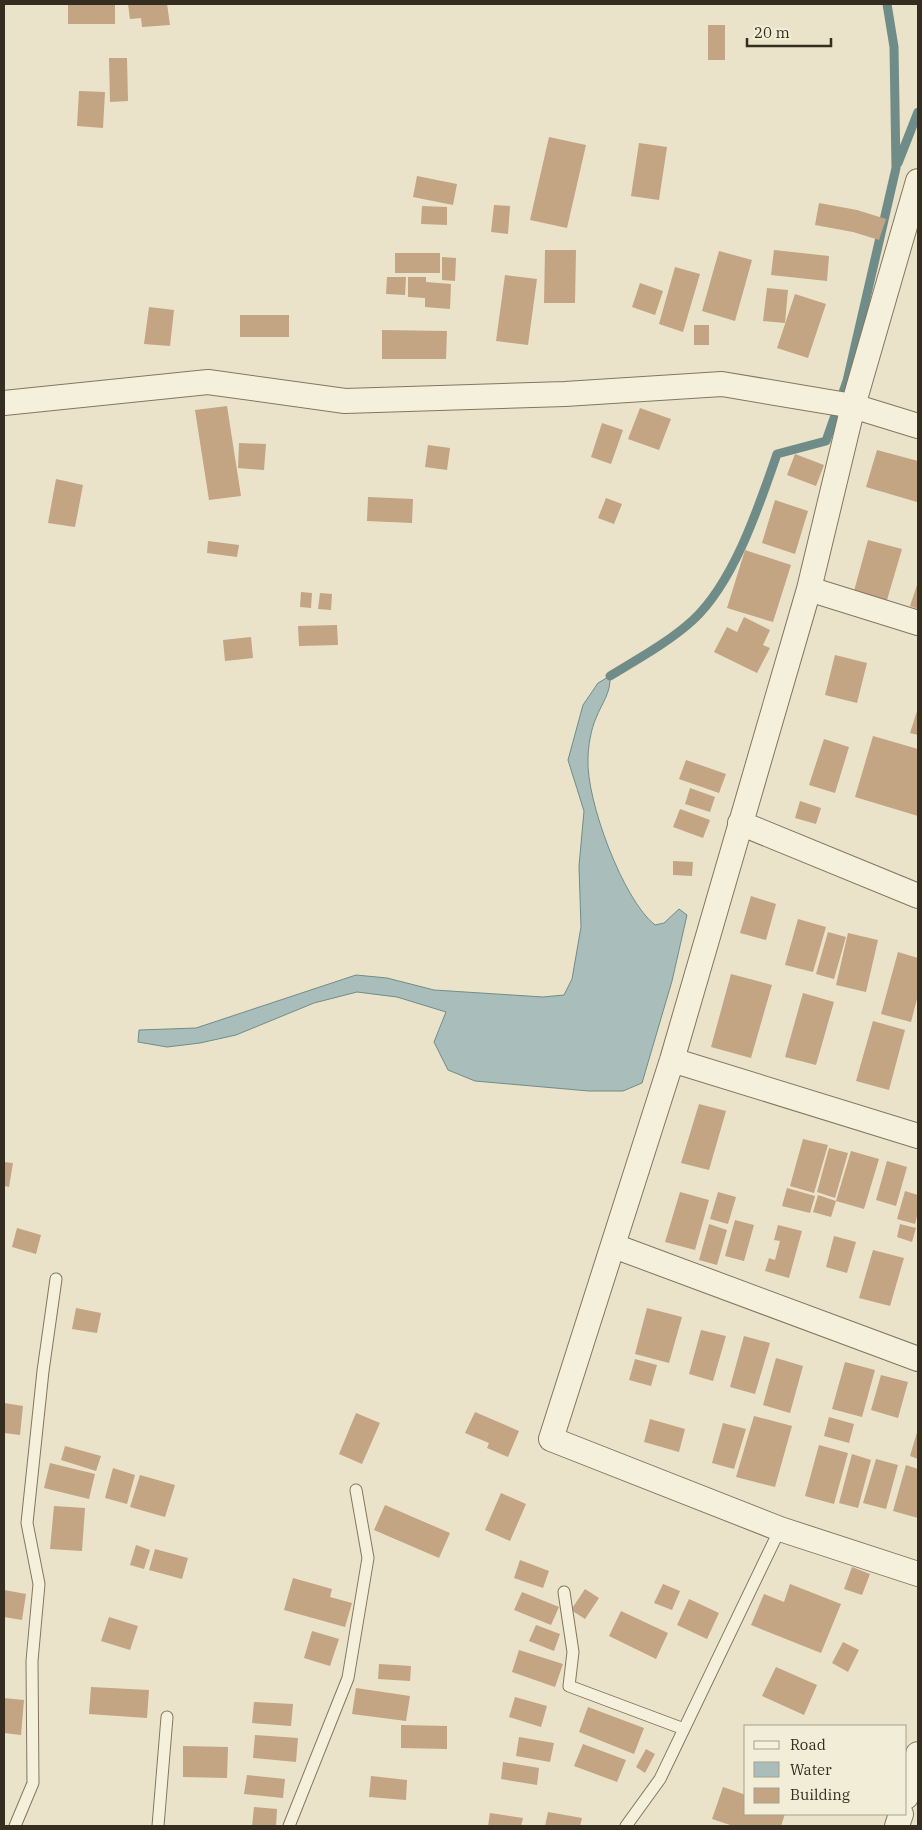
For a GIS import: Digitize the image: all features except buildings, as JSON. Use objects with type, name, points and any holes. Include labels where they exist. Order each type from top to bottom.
[{"type":"street","points":[[916,195],[853,406],[809,590],[672,1060],[551,1439],[780,1529],[918,1574]]},
{"type":"street","points":[[4,403],[208,382],[345,401],[565,394],[722,384],[853,406],[918,426]]},
{"type":"street","points":[[809,590],[918,623]]},
{"type":"street","points":[[740,823],[918,896]]},
{"type":"street","points":[[672,1060],[918,1136]]},
{"type":"street","points":[[614,1246],[918,1359]]},
{"type":"street","points":[[907,1793],[918,1754]]},
{"type":"lane","points":[[16,1826],[33,1783],[32,1661],[39,1584],[27,1523],[43,1371],[56,1278]]},
{"type":"lane","points":[[289,1826],[348,1678],[368,1558],[356,1490]]},
{"type":"lane","points":[[626,1826],[660,1779],[780,1529]]},
{"type":"lane","points":[[564,1592],[574,1652],[569,1686],[684,1729]]},
{"type":"lane","points":[[158,1826],[166,1716]]},
{"type":"water","points":[[610,676],[608,693],[593,727],[588,754],[589,777],[600,823],[619,872],[643,912],[655,925],[664,923],[679,909],[687,915],[672,981],[642,1083],[623,1091],[589,1091],[475,1081],[448,1070],[434,1042],[446,1012],[397,997],[357,992],[314,1003],[236,1035],[200,1043],[167,1047],[138,1042],[139,1030],[196,1028],[356,975],[387,978],[434,990],[543,997],[564,995],[572,979],[581,927],[579,866],[584,811],[568,760],[583,705],[598,683]]},
{"type":"waterway","points":[[610,676],[674,636],[708,604],[721,585],[744,542],[777,454],[826,441],[847,381],[896,168],[894,47],[887,4]]},
{"type":"waterway","points":[[898,163],[918,112]]}]
